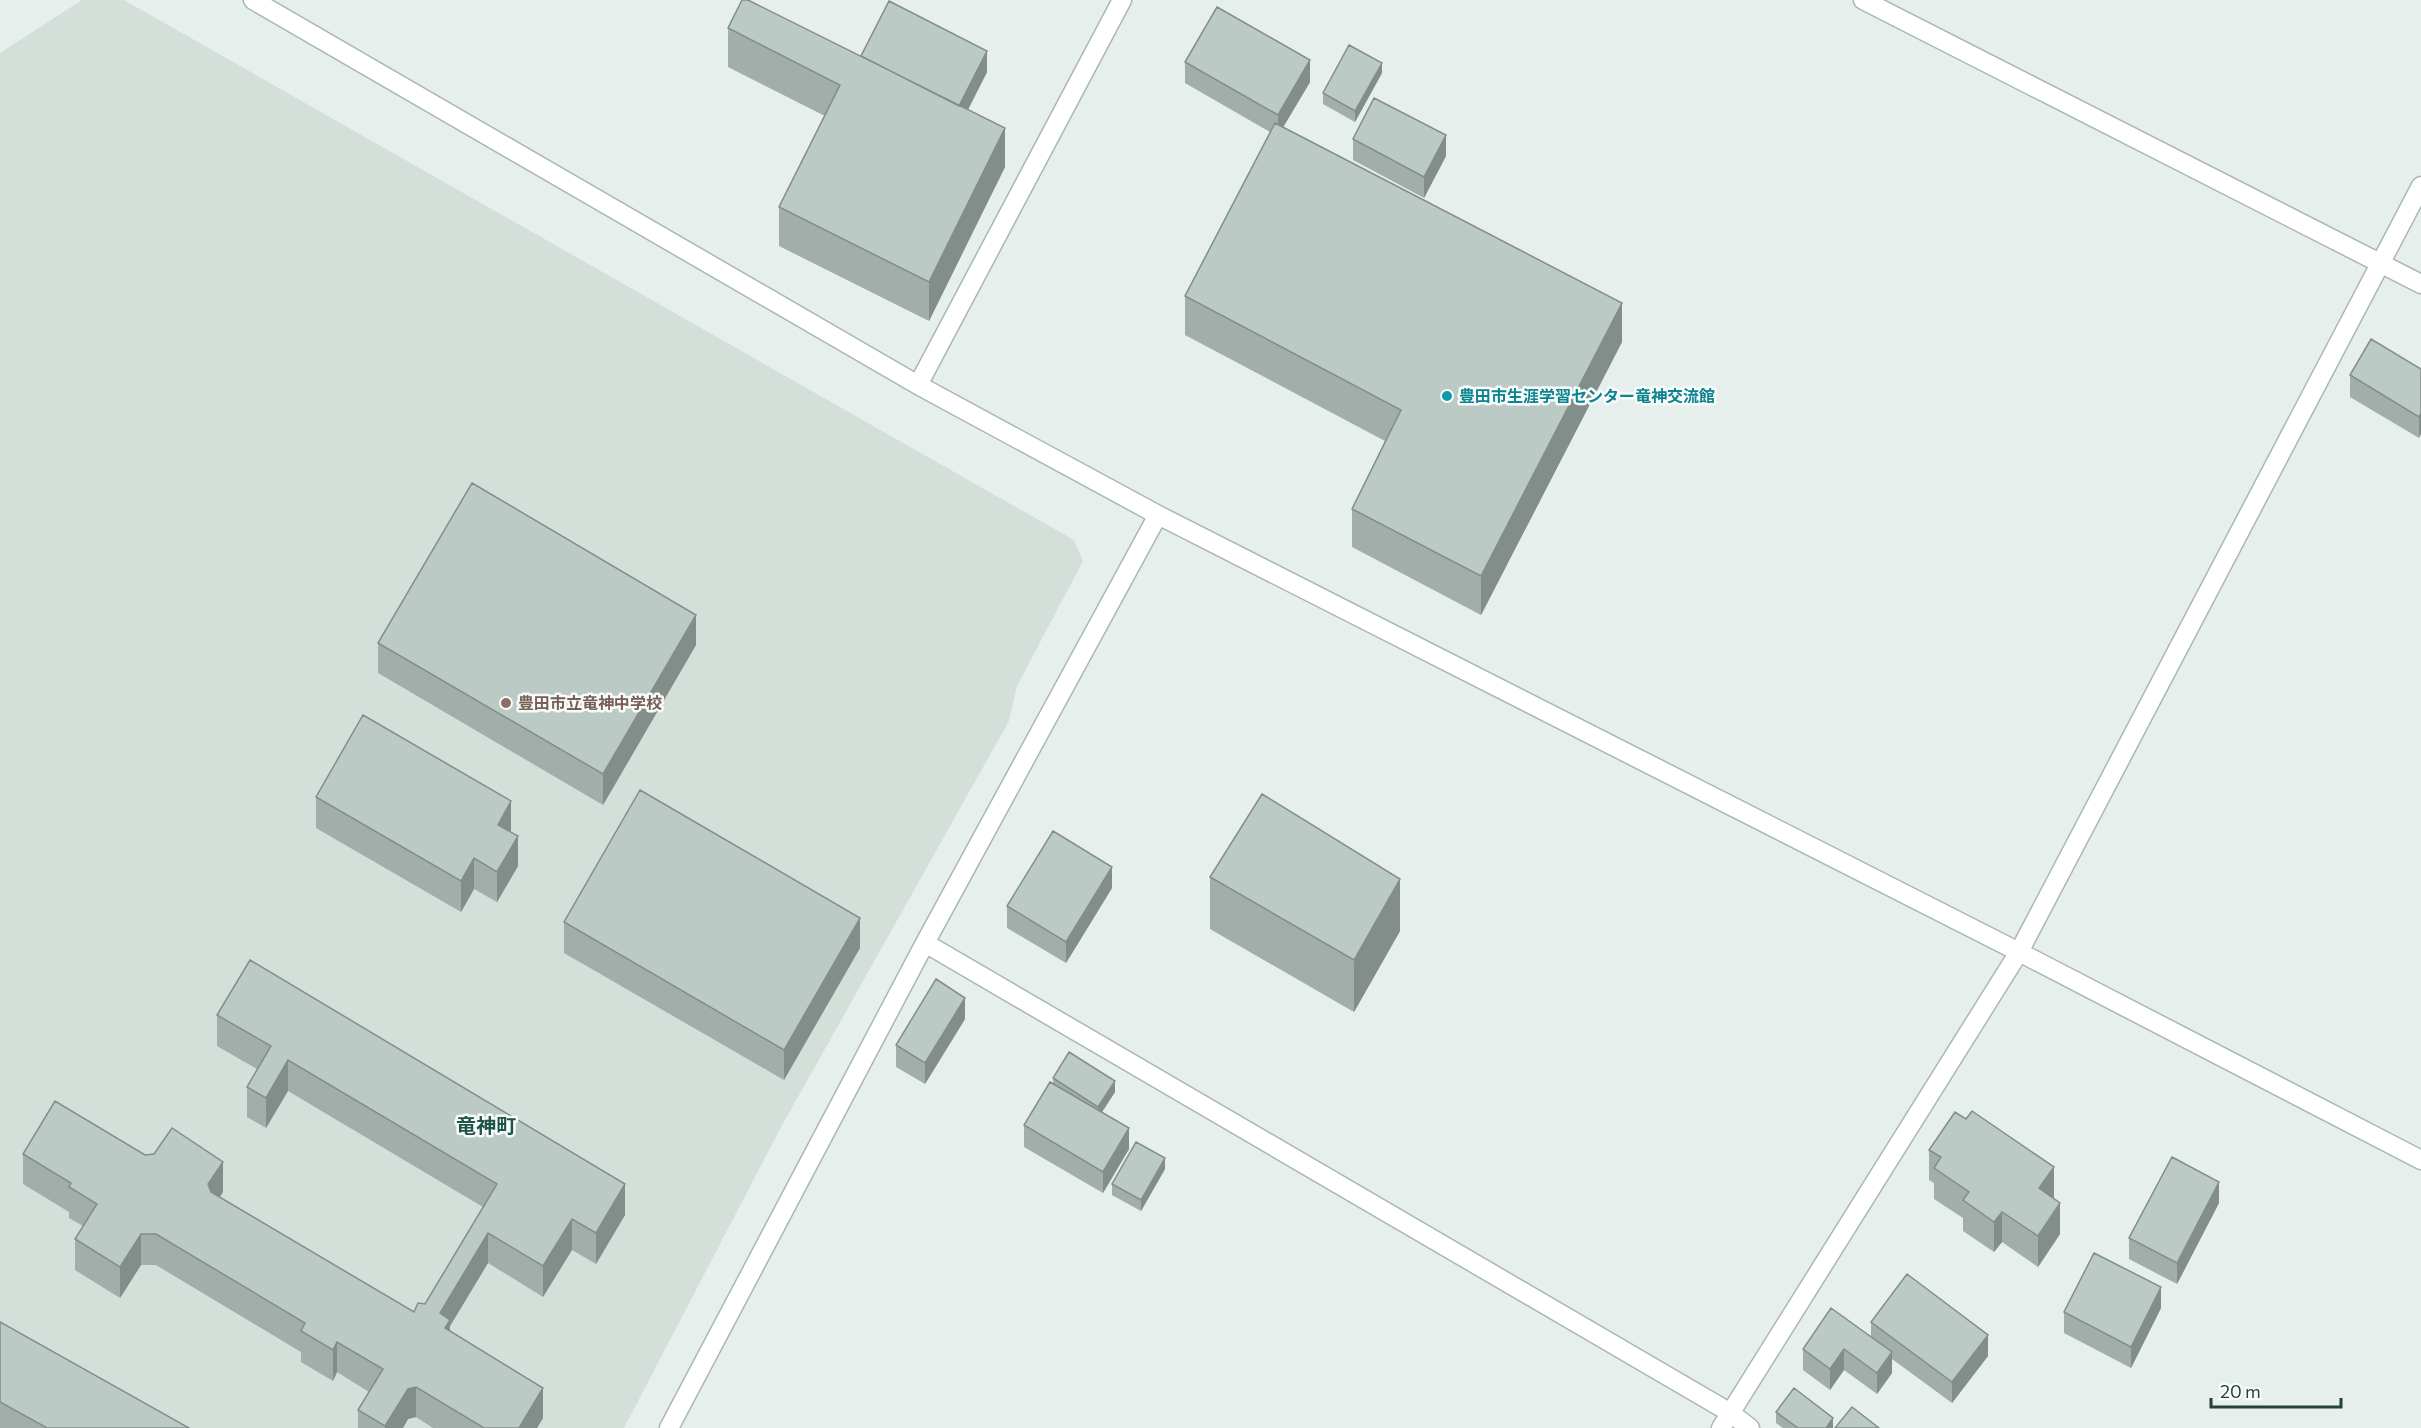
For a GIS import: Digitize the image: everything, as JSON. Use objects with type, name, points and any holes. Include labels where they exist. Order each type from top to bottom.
[{"type":"street","points":[[253,0],[918,385],[1158,515],[2019,952],[2421,1160]]},
{"type":"street","points":[[918,385],[1122,0]]},
{"type":"street","points":[[1863,0],[2421,284]]},
{"type":"street","points":[[1725,1420],[2019,952],[2421,186]]},
{"type":"street","points":[[669,1428],[926,943],[1158,515]]},
{"type":"street","points":[[926,943],[1725,1420],[1750,1428]]},
{"type":"shaded area","name":"豊田市立竜神中学校","points":[[82,0],[124,0],[1074,540],[1083,561],[1017,686],[1009,721],[780,1129],[624,1428],[0,1428],[0,53]]},
{"type":"building","points":[[742,0],[748,0],[1005,128],[929,282],[779,207],[840,85],[728,28]]},
{"type":"building","points":[[889,1],[987,51],[959,106],[861,56]]},
{"type":"building","points":[[1217,7],[1310,60],[1278,115],[1185,62]]},
{"type":"building","points":[[1349,45],[1382,63],[1355,111],[1323,93]]},
{"type":"building","points":[[1374,98],[1446,135],[1424,177],[1353,139]]},
{"type":"building","name":"豊田市生涯学習センター竜神交流館","points":[[1275,123],[1622,303],[1481,576],[1352,509],[1401,410],[1185,296]]},
{"type":"building","points":[[2371,339],[2421,369],[2421,413],[2419,417],[2350,375]]},
{"type":"building","points":[[472,483],[696,615],[603,774],[378,643]]},
{"type":"building","points":[[363,715],[511,801],[498,825],[518,836],[497,872],[474,858],[461,881],[316,797]]},
{"type":"building","points":[[640,790],[860,918],[784,1050],[564,922]]},
{"type":"building","points":[[1262,794],[1400,879],[1354,960],[1210,877]]},
{"type":"building","points":[[1053,831],[1112,867],[1066,942],[1007,906]]},
{"type":"building","points":[[250,960],[625,1184],[596,1233],[572,1219],[543,1266],[488,1233],[440,1313],[450,1320],[445,1328],[543,1388],[519,1428],[484,1428],[416,1387],[408,1389],[385,1426],[358,1410],[383,1369],[337,1342],[333,1350],[301,1331],[305,1323],[156,1234],[141,1234],[120,1267],[75,1239],[97,1204],[69,1187],[71,1183],[23,1154],[55,1101],[145,1155],[154,1154],[172,1128],[223,1162],[208,1184],[211,1192],[414,1312],[418,1303],[425,1304],[497,1184],[288,1060],[266,1098],[247,1087],[271,1046],[217,1015]]},
{"type":"building","points":[[936,979],[965,998],[925,1063],[896,1045]]},
{"type":"building","points":[[1069,1052],[1115,1081],[1098,1107],[1053,1078]]},
{"type":"building","points":[[1050,1082],[1129,1128],[1103,1172],[1024,1125]]},
{"type":"building","points":[[1972,1111],[2054,1167],[2039,1188],[2060,1203],[2038,1236],[2002,1212],[1994,1222],[1963,1200],[1969,1192],[1934,1168],[1941,1157],[1929,1150],[1955,1112],[1966,1119]]},
{"type":"building","points":[[1136,1142],[1165,1158],[1141,1200],[1112,1184]]},
{"type":"building","points":[[2172,1157],[2219,1182],[2177,1263],[2129,1238]]},
{"type":"building","points":[[2094,1253],[2161,1287],[2131,1347],[2064,1312]]},
{"type":"building","points":[[1907,1274],[1988,1335],[1952,1382],[1871,1322]]},
{"type":"building","points":[[1831,1308],[1892,1352],[1877,1373],[1844,1349],[1830,1369],[1803,1349]]},
{"type":"building","points":[[0,1322],[189,1428],[47,1428],[0,1402]]},
{"type":"building","points":[[1794,1388],[1833,1418],[1826,1428],[1798,1428],[1776,1412]]},
{"type":"building","points":[[1852,1407],[1879,1428],[1835,1428]]},
{"type":"place","name":"豊田市生涯学習センター竜神交流館","points":[[1447,396]]},
{"type":"place","name":"豊田市立竜神中学校","points":[[506,703]]},
{"type":"district","name":"竜神町","points":[[486,1126]]}]
